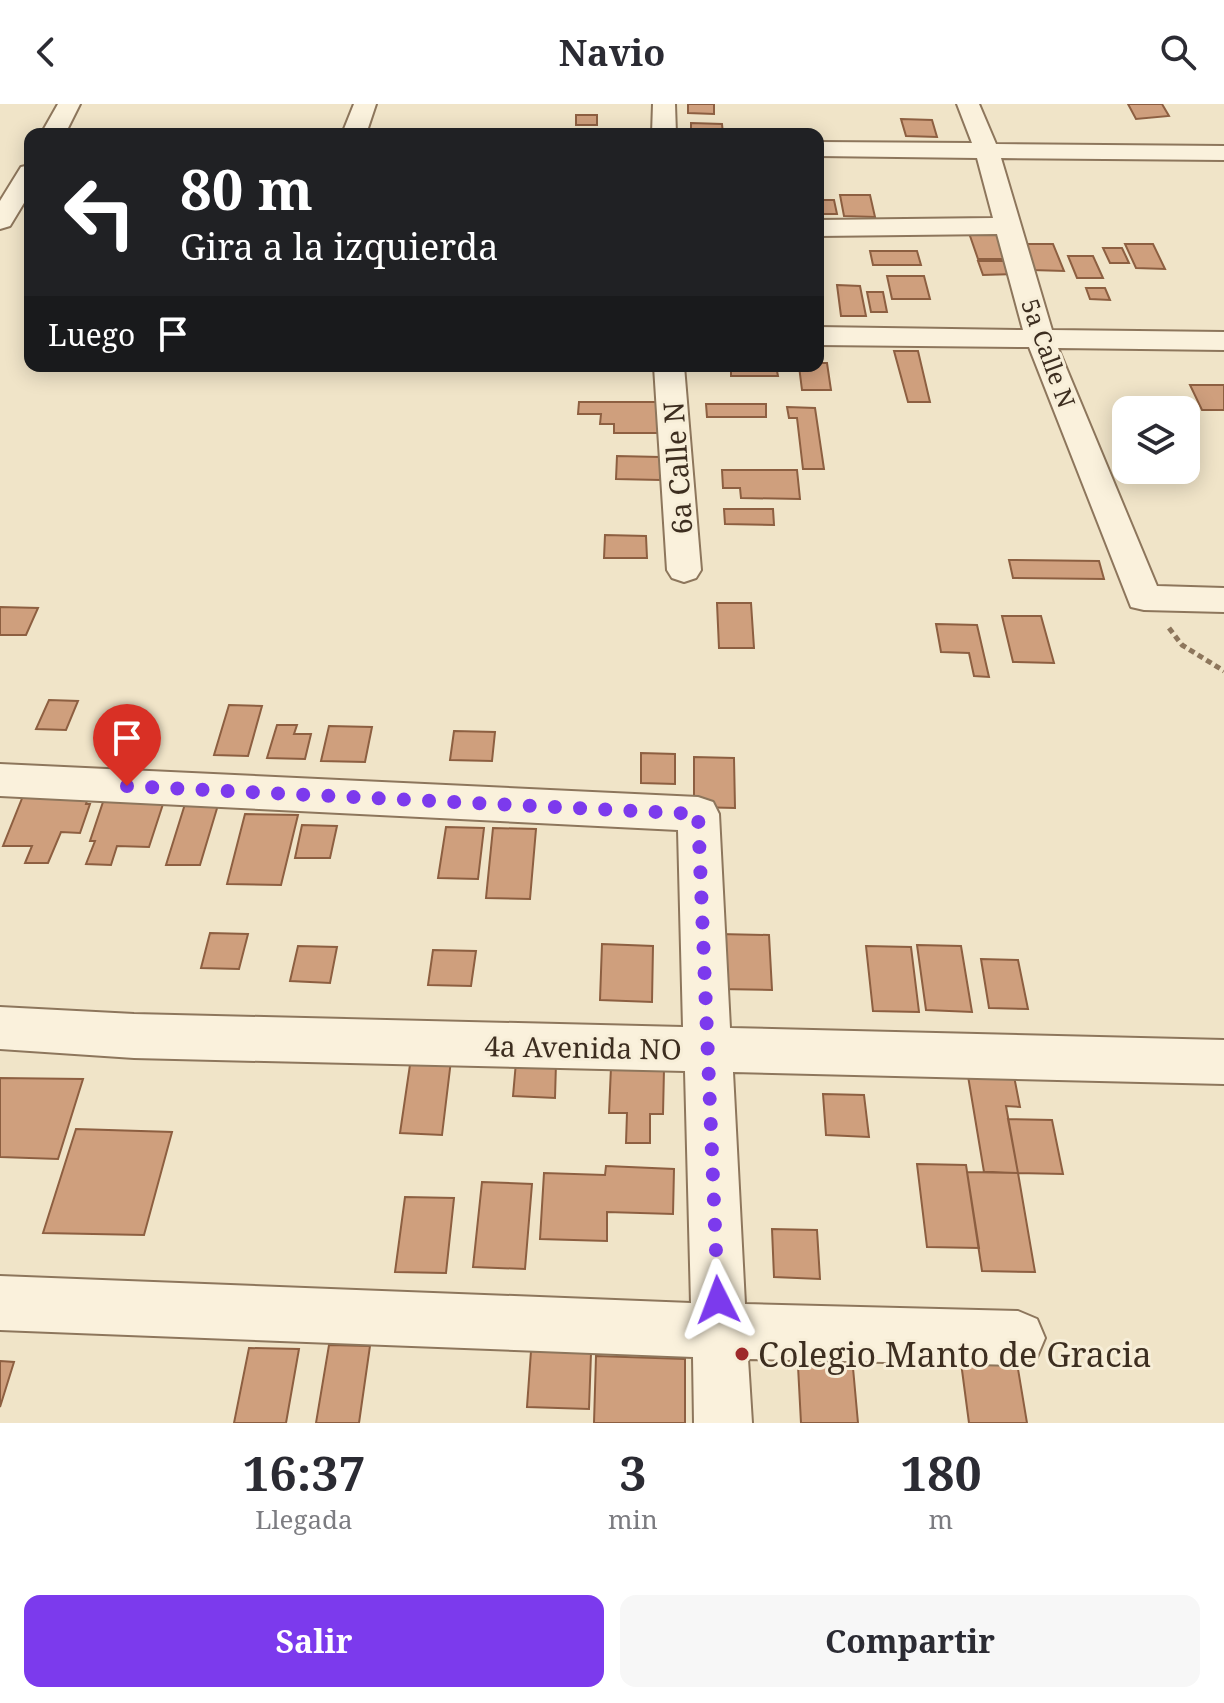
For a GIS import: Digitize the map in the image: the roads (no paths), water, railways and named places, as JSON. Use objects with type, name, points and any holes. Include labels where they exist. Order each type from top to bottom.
[{"type":"street","points":[[56,128],[69,104]]},
{"type":"street","points":[[356,128],[365,104]]},
{"type":"street","points":[[664,104],[664,128]]},
{"type":"street","name":"5a Calle N","points":[[968,104],[987,151],[1040,339],[1144,598],[1224,600]]},
{"type":"street","points":[[824,149],[1224,153]]},
{"type":"street","points":[[24,182],[0,222],[24,223]]},
{"type":"street","points":[[824,228],[1008,226]]},
{"type":"street","points":[[824,336],[1224,341]]},
{"type":"street","name":"6a Calle N","points":[[669,372],[684,570]]},
{"type":"street","points":[[0,780],[698,814],[723,1423]]},
{"type":"street","name":"4a Avenida NO","points":[[0,1028],[134,1036],[1224,1062]]},
{"type":"street","points":[[0,1303],[719,1331],[1018,1338]]},
{"type":"place","name":"Colegio Manto de Gracia","points":[[742,1354]]}]
